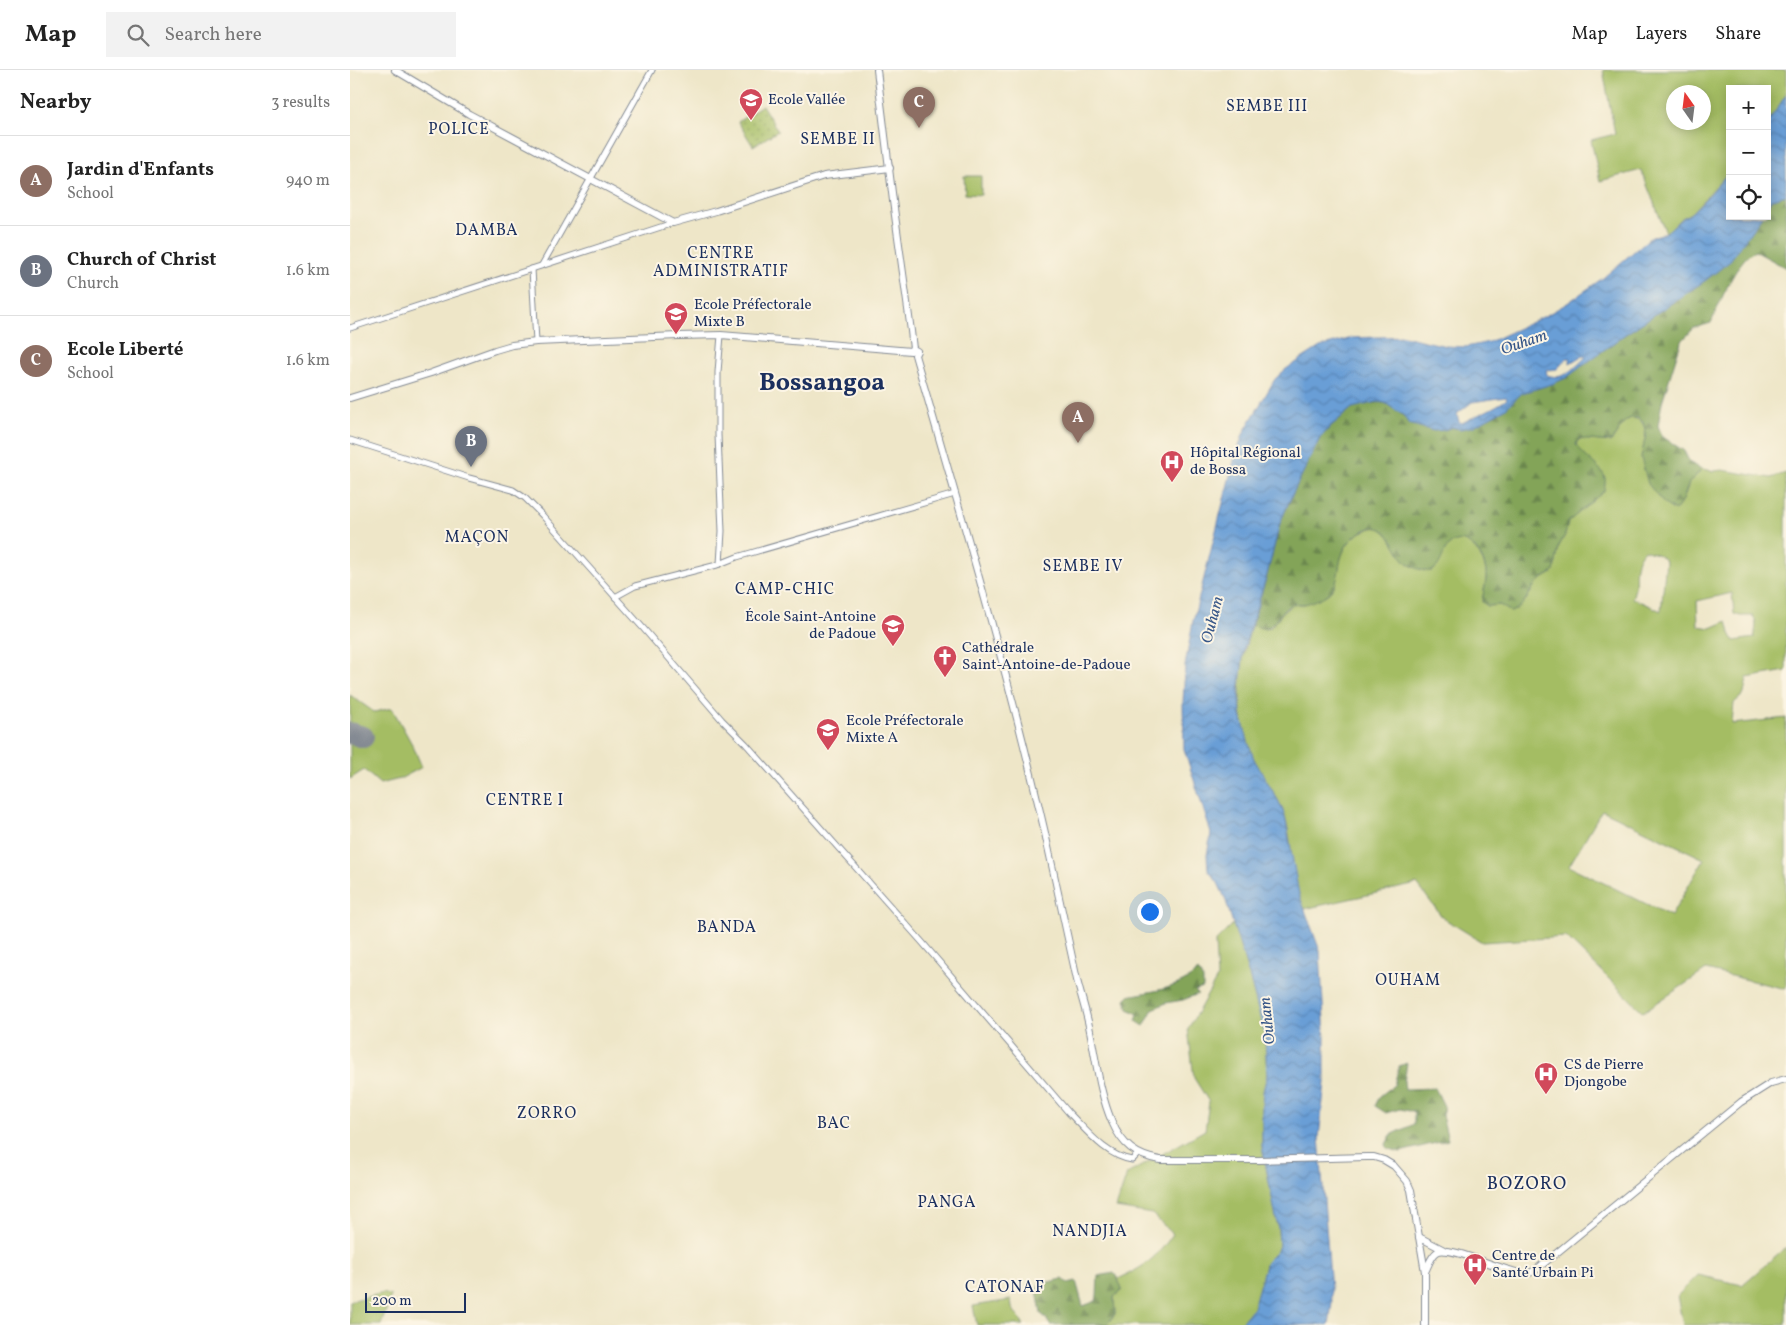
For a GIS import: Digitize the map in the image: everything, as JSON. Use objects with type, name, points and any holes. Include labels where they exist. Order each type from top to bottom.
[{"type":"main road","points":[[395,70],[469,114],[673,223],[824,176],[890,168]]},
{"type":"main road","points":[[878,70],[913,352],[999,650],[1038,800],[1077,979],[1090,1028],[1104,1099],[1113,1124],[1126,1143],[1138,1154],[1146,1158],[1160,1160],[1259,1160],[1374,1157],[1394,1166],[1407,1181],[1411,1190],[1425,1272],[1424,1325]]},
{"type":"main road","points":[[350,398],[512,345],[536,342],[721,335],[913,352]]},
{"type":"main road","points":[[1419,1237],[1444,1250],[1524,1274],[1538,1269],[1734,1108],[1759,1090],[1772,1083],[1786,1079]]},
{"type":"main road","points":[[1425,1272],[1435,1254],[1444,1250]]},
{"type":"street","points":[[542,265],[652,70]]},
{"type":"street","points":[[350,328],[673,223]]},
{"type":"street","points":[[532,269],[536,342]]},
{"type":"street","points":[[720,564],[722,531],[718,435],[718,372],[721,335]]},
{"type":"street","points":[[350,440],[519,493],[542,515],[722,720],[746,744],[922,942],[1069,1113],[1090,1135],[1120,1157],[1132,1160],[1138,1154]]},
{"type":"street","points":[[615,597],[635,586],[720,564],[955,494]]},
{"type":"green space","points":[[1603,70],[1786,70],[1786,95],[1771,118],[1771,85],[1726,85],[1726,175],[1691,213],[1680,219],[1666,233],[1641,170],[1600,181],[1591,140],[1615,134]]},
{"type":"green space","points":[[762,105],[778,131],[753,146],[738,122]]},
{"type":"green space","points":[[964,176],[981,176],[981,195],[965,194]]},
{"type":"green space","points":[[1786,195],[1786,268],[1755,251],[1748,255],[1729,283],[1711,323],[1694,328],[1681,342],[1662,402],[1658,426],[1663,437],[1684,451],[1690,463],[1702,469],[1689,483],[1683,500],[1675,511],[1664,504],[1648,484],[1641,458],[1646,434],[1643,422],[1638,418],[1631,418],[1625,421],[1611,442],[1579,439],[1576,444],[1582,453],[1603,474],[1605,480],[1604,491],[1568,522],[1565,535],[1559,546],[1554,572],[1539,581],[1516,610],[1511,612],[1500,605],[1488,606],[1482,602],[1486,579],[1485,566],[1475,548],[1470,544],[1464,541],[1452,543],[1446,549],[1438,566],[1432,571],[1426,571],[1407,563],[1384,531],[1378,528],[1370,528],[1351,539],[1345,547],[1337,580],[1329,593],[1304,604],[1289,606],[1273,624],[1265,629],[1252,625],[1280,523],[1292,495],[1320,438],[1352,408],[1377,402],[1385,403],[1403,415],[1409,424],[1444,430],[1452,427],[1460,429],[1505,409],[1517,396],[1527,390],[1536,389],[1566,378],[1624,335],[1706,280],[1758,220],[1771,220],[1772,199]]},
{"type":"green space","points":[[1631,418],[1638,419],[1645,428],[1641,458],[1675,511],[1683,500],[1689,483],[1702,469],[1722,470],[1771,478],[1786,473],[1786,671],[1747,678],[1744,694],[1734,703],[1732,724],[1786,718],[1786,989],[1706,970],[1643,1012],[1566,937],[1482,942],[1443,918],[1417,884],[1304,909],[1295,878],[1285,816],[1254,759],[1248,743],[1241,709],[1240,692],[1243,658],[1252,625],[1266,629],[1271,627],[1283,612],[1293,604],[1305,604],[1336,583],[1341,559],[1347,544],[1359,534],[1376,527],[1390,536],[1407,563],[1437,567],[1444,551],[1451,543],[1457,540],[1469,543],[1482,559],[1486,571],[1482,602],[1488,606],[1500,605],[1511,612],[1526,600],[1537,582],[1554,572],[1559,546],[1565,535],[1568,522],[1604,491],[1576,444],[1579,439],[1611,442],[1625,421]],"holes":[[[1644,550],[1659,555],[1666,561],[1661,611],[1632,598],[1637,562]],[[1732,593],[1734,614],[1753,616],[1755,618],[1754,638],[1734,641],[1727,621],[1711,628],[1698,626],[1697,601]],[[1602,810],[1704,859],[1671,916],[1569,866]]]},
{"type":"green space","points":[[350,695],[374,712],[392,708],[422,767],[400,779],[380,784],[364,770],[350,779]]},
{"type":"green space","points":[[1233,924],[1265,1036],[1267,1075],[1262,1106],[1262,1146],[1278,1228],[1279,1245],[1277,1251],[1266,1262],[1253,1308],[1239,1325],[1100,1325],[1107,1324],[1115,1314],[1114,1296],[1122,1290],[1118,1279],[1150,1261],[1173,1234],[1152,1214],[1116,1208],[1127,1174],[1205,1130],[1209,1102],[1194,1078],[1188,1029],[1217,978],[1215,942]]},
{"type":"green space","points":[[1198,971],[1203,979],[1203,988],[1195,991],[1198,994],[1183,1000],[1166,1003],[1153,1009],[1144,1026],[1136,1021],[1138,1014],[1128,1009],[1125,999],[1128,996],[1174,986]]},
{"type":"green space","points":[[1407,1063],[1404,1082],[1405,1089],[1435,1088],[1444,1106],[1442,1115],[1448,1140],[1400,1152],[1387,1148],[1386,1144],[1391,1135],[1414,1124],[1414,1112],[1400,1109],[1386,1113],[1375,1106],[1380,1096],[1394,1085],[1399,1066]]},
{"type":"green space","points":[[1786,1247],[1786,1325],[1683,1325],[1677,1296],[1698,1275],[1742,1285]]},
{"type":"green space","points":[[1114,1273],[1122,1290],[1114,1297],[1115,1314],[1107,1324],[1050,1325],[1041,1314],[1037,1290],[1039,1284],[1063,1279],[1068,1283],[1076,1281],[1083,1306],[1096,1301],[1098,1276]]},
{"type":"green space","points":[[384,1293],[391,1296],[381,1325],[350,1325],[350,1301]]},
{"type":"green space","points":[[1011,1300],[1012,1308],[1024,1325],[977,1325],[973,1306]]},
{"type":"water","points":[[1786,95],[1786,195],[1771,201],[1771,130],[1771,118]]},
{"type":"water","name":"Ouham","points":[[1726,176],[1726,220],[1759,220],[1729,262],[1706,280],[1624,335],[1566,378],[1522,393],[1505,409],[1474,426],[1460,429],[1452,427],[1434,431],[1409,424],[1403,415],[1385,403],[1377,402],[1352,408],[1320,438],[1280,523],[1267,575],[1244,648],[1239,692],[1241,715],[1254,759],[1285,816],[1299,894],[1320,951],[1325,1038],[1325,1083],[1319,1137],[1332,1302],[1329,1325],[1239,1325],[1253,1308],[1266,1262],[1277,1251],[1279,1245],[1278,1228],[1262,1146],[1262,1106],[1267,1075],[1265,1036],[1249,975],[1225,898],[1218,883],[1208,870],[1207,855],[1211,833],[1184,749],[1183,703],[1185,666],[1193,621],[1234,460],[1244,432],[1275,379],[1286,369],[1320,347],[1352,338],[1404,336],[1446,346],[1466,347],[1489,342],[1566,304],[1603,278],[1652,236],[1664,233],[1670,229],[1707,197]],"holes":[[[1580,357],[1586,357],[1564,375],[1547,375],[1546,370],[1557,369],[1567,358],[1570,358],[1570,363]],[[1506,397],[1507,399],[1462,423],[1459,422],[1457,414],[1472,402]]]},
{"type":"runway","points":[[350,733],[363,737]]},
{"type":"place","name":"Ecole Vallée","points":[[751,121]]},
{"type":"place","name":"Ecole Liberté","points":[[919,128]]},
{"type":"place","name":"Ecole Préfectorale Mixte B","points":[[676,335]]},
{"type":"place","name":"Jardin d'Enfants","points":[[1078,443]]},
{"type":"place","name":"Church of Christ","points":[[471,467]]},
{"type":"place","name":"Hôpital Régional de Bossa","points":[[1172,483]]},
{"type":"place","name":"École Saint-Antoine de Padoue","points":[[893,647]]},
{"type":"place","name":"Cathédrale Saint-Antoine-de-Padoue","points":[[945,678]]},
{"type":"place","name":"Ecole Préfectorale Mixte A","points":[[828,751]]},
{"type":"place","name":"CS de Pierre Djongobe","points":[[1546,1095]]},
{"type":"place","name":"Centre de Santé Urbain Pi","points":[[1475,1286]]},
{"type":"district","name":"SEMBE III","points":[[1267,107]]},
{"type":"district","name":"POLICE","points":[[459,130]]},
{"type":"district","name":"SEMBE II","points":[[838,140]]},
{"type":"district","name":"DAMBA","points":[[487,231]]},
{"type":"district","name":"CENTRE ADMINISTRATIF","points":[[721,263]]},
{"type":"district","name":"Bossangoa","points":[[822,383]]},
{"type":"district","name":"MAÇON","points":[[477,538]]},
{"type":"district","name":"SEMBE IV","points":[[1083,567]]},
{"type":"district","name":"CAMP-CHIC","points":[[785,590]]},
{"type":"district","name":"CENTRE I","points":[[525,801]]},
{"type":"district","name":"BANDA","points":[[727,928]]},
{"type":"district","name":"OUHAM","points":[[1408,981]]},
{"type":"district","name":"ZORRO","points":[[547,1114]]},
{"type":"district","name":"BAC","points":[[834,1124]]},
{"type":"district","name":"BOZORO","points":[[1527,1184]]},
{"type":"district","name":"PANGA","points":[[947,1203]]},
{"type":"district","name":"NANDJIA","points":[[1090,1232]]},
{"type":"district","name":"CATONAF","points":[[1005,1288]]}]
